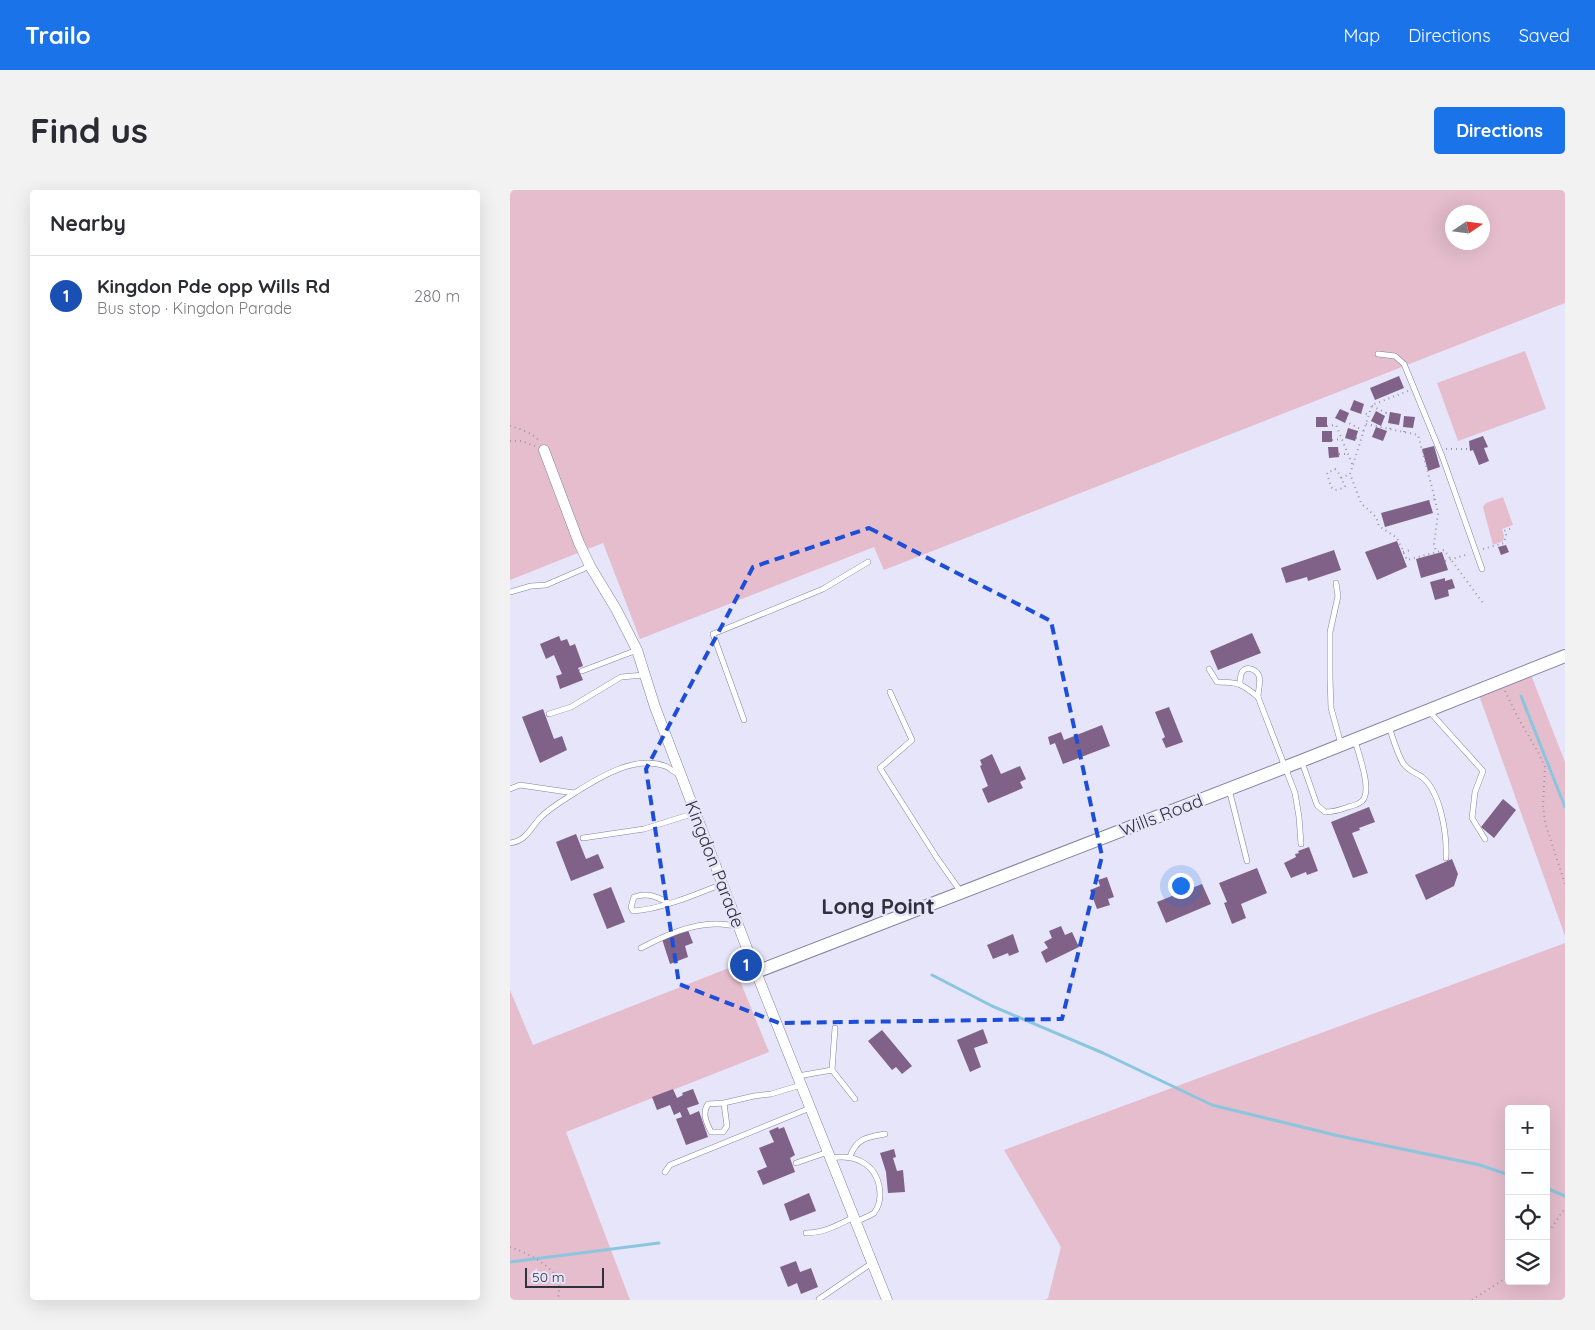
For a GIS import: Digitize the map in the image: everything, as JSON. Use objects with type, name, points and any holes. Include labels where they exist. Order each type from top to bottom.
[{"type":"street","name":"Kingdon Parade","points":[[544,450],[579,543],[637,650],[644,675],[722,884],[887,1300]]},
{"type":"street","name":"Wills Road","points":[[756,972],[1342,745],[1565,656]]},
{"type":"lane","points":[[1378,354],[1394,356],[1404,364],[1439,448],[1482,569]]},
{"type":"lane","points":[[744,720],[713,634],[823,589],[868,562]]},
{"type":"lane","points":[[510,592],[531,586],[546,585],[590,566]]},
{"type":"lane","points":[[1336,583],[1338,596],[1330,632],[1330,693],[1331,708],[1342,745]]},
{"type":"lane","points":[[582,671],[637,650]]},
{"type":"lane","points":[[1209,669],[1217,682],[1235,682],[1258,697]]},
{"type":"lane","points":[[1240,684],[1242,672],[1246,669],[1254,670],[1258,674],[1260,680],[1258,697],[1298,803],[1301,844]]},
{"type":"lane","points":[[549,714],[571,707],[622,677],[644,675]]},
{"type":"lane","points":[[890,692],[912,740],[880,768],[961,893]]},
{"type":"lane","points":[[1429,710],[1483,771],[1475,792],[1472,818],[1486,839]]},
{"type":"lane","points":[[1388,726],[1403,764],[1412,773],[1422,777],[1433,790],[1443,823],[1446,858]]},
{"type":"lane","points":[[1301,761],[1317,805],[1325,812],[1334,812],[1352,806],[1362,802],[1365,796],[1366,780],[1354,740]]},
{"type":"lane","points":[[510,843],[524,838],[545,813],[575,793],[616,770],[634,764],[654,764],[665,766],[681,776]]},
{"type":"lane","points":[[510,788],[520,785],[575,793]]},
{"type":"lane","points":[[1229,789],[1247,861]]},
{"type":"lane","points":[[583,838],[644,829],[695,813]]},
{"type":"lane","points":[[670,903],[650,894],[641,894],[634,897],[631,907],[632,911],[649,909],[670,903],[722,884]]},
{"type":"lane","points":[[642,948],[662,937],[704,925],[739,926]]},
{"type":"lane","points":[[835,1028],[832,1070],[855,1099]]},
{"type":"lane","points":[[724,1103],[727,1126],[723,1132],[711,1132],[705,1115],[705,1108],[708,1104],[724,1103],[771,1094],[799,1080],[832,1070]]},
{"type":"lane","points":[[665,1172],[670,1165],[810,1108]]},
{"type":"lane","points":[[850,1157],[852,1149],[864,1138],[885,1134]]},
{"type":"lane","points":[[796,1163],[829,1155],[850,1157],[870,1167],[877,1176],[880,1186],[880,1199],[873,1214],[817,1233],[806,1233]]},
{"type":"lane","points":[[819,1299],[872,1263]]},
{"type":"path","points":[[1414,388],[1372,405],[1350,474],[1361,503],[1376,517],[1379,526],[1397,538],[1407,560],[1442,550],[1445,551],[1483,604]]},
{"type":"path","points":[[1372,406],[1386,413],[1384,416]]},
{"type":"path","points":[[1361,412],[1369,415]]},
{"type":"path","points":[[1345,421],[1364,431]]},
{"type":"path","points":[[1366,424],[1418,435],[1438,514],[1434,544],[1436,552]]},
{"type":"path","points":[[1390,429],[1391,424]]},
{"type":"path","points":[[1327,426],[1336,425],[1352,466]]},
{"type":"path","points":[[510,426],[524,430],[536,438],[544,450]]},
{"type":"path","points":[[1404,432],[1405,427]]},
{"type":"path","points":[[1356,438],[1361,439]]},
{"type":"path","points":[[1332,440],[1342,439]]},
{"type":"path","points":[[510,441],[522,441],[544,450]]},
{"type":"path","points":[[1439,448],[1470,449]]},
{"type":"path","points":[[1338,454],[1348,454]]},
{"type":"path","points":[[1335,469],[1341,478],[1345,486],[1335,490],[1331,487],[1327,473],[1335,469]]},
{"type":"path","points":[[1341,478],[1350,474]]},
{"type":"path","points":[[1429,501],[1435,499]]},
{"type":"path","points":[[1403,552],[1410,550]]},
{"type":"path","points":[[1501,682],[1545,767],[1543,806],[1545,822],[1565,884]]},
{"type":"path","points":[[1550,1230],[1565,1208]]},
{"type":"path","points":[[510,1247],[534,1258],[556,1275],[559,1285],[558,1300]]},
{"type":"path","points":[[1472,1300],[1505,1279]]},
{"type":"highlighted area","points":[[869,528],[1051,621],[1102,856],[1062,1019],[779,1023],[679,984],[646,769],[753,567]]},
{"type":"shaded area","points":[[510,190],[1565,190],[1565,303],[884,570],[874,547],[640,639],[603,543],[510,580]]},
{"type":"shaded area","points":[[1525,351],[1546,409],[1458,441],[1437,383]]},
{"type":"shaded area","points":[[1503,497],[1513,525],[1502,529],[1503,541],[1493,545],[1483,507],[1486,503]]},
{"type":"shaded area","points":[[1531,675],[1565,762],[1565,936],[1479,695]]},
{"type":"shaded area","points":[[1565,943],[1565,1300],[1045,1300],[1048,1298],[1061,1247],[1004,1150]]},
{"type":"shaded area","points":[[734,966],[769,1052],[566,1132],[630,1300],[510,1300],[510,990],[533,1045]]},
{"type":"building","points":[[1399,376],[1404,388],[1375,400],[1370,388]]},
{"type":"building","points":[[1354,400],[1364,404],[1361,414],[1350,410]]},
{"type":"building","points":[[1340,409],[1349,413],[1345,423],[1335,418]]},
{"type":"building","points":[[1376,411],[1385,416],[1381,426],[1371,421]]},
{"type":"building","points":[[1390,412],[1401,414],[1399,425],[1388,423]]},
{"type":"building","points":[[1404,416],[1415,417],[1413,428],[1403,427]]},
{"type":"building","points":[[1316,417],[1327,417],[1327,427],[1316,427]]},
{"type":"building","points":[[1376,427],[1387,431],[1383,441],[1372,437]]},
{"type":"building","points":[[1348,428],[1358,431],[1355,441],[1345,438]]},
{"type":"building","points":[[1322,431],[1332,431],[1332,442],[1322,442]]},
{"type":"building","points":[[1483,436],[1488,447],[1484,448],[1489,461],[1479,465],[1473,450],[1470,451],[1469,441]]},
{"type":"building","points":[[1434,446],[1440,467],[1428,471],[1422,449]]},
{"type":"building","points":[[1328,447],[1338,447],[1339,457],[1329,458]]},
{"type":"building","points":[[1429,500],[1433,513],[1385,527],[1381,513]]},
{"type":"building","points":[[1397,541],[1407,567],[1377,580],[1365,552]]},
{"type":"building","points":[[1506,545],[1509,552],[1501,555],[1498,547]]},
{"type":"building","points":[[1334,550],[1341,570],[1308,581],[1307,577],[1286,583],[1281,568]]},
{"type":"building","points":[[1442,552],[1448,570],[1421,578],[1416,559]]},
{"type":"building","points":[[1445,578],[1445,581],[1452,579],[1455,588],[1448,590],[1449,596],[1435,600],[1430,582]]},
{"type":"building","points":[[1252,633],[1261,653],[1218,670],[1210,651]]},
{"type":"building","points":[[559,636],[561,641],[567,639],[570,646],[575,644],[583,666],[578,668],[583,680],[560,689],[556,676],[562,674],[554,655],[546,659],[540,644]]},
{"type":"building","points":[[1169,707],[1183,742],[1166,748],[1162,739],[1165,737],[1155,712]]},
{"type":"building","points":[[543,709],[554,739],[562,736],[567,750],[540,763],[522,717]]},
{"type":"building","points":[[1102,725],[1110,746],[1063,764],[1055,743],[1050,745],[1048,737],[1061,732],[1064,740]]},
{"type":"building","points":[[992,754],[1001,774],[1020,766],[1026,779],[1020,782],[1023,788],[988,803],[982,789],[988,786],[980,766],[982,765],[980,760]]},
{"type":"building","points":[[1503,799],[1516,810],[1494,838],[1481,827]]},
{"type":"building","points":[[1369,807],[1375,822],[1352,833],[1368,873],[1353,878],[1331,822]]},
{"type":"building","points":[[576,834],[586,859],[598,854],[604,868],[571,881],[556,842]]},
{"type":"building","points":[[1309,847],[1318,871],[1307,875],[1306,872],[1291,878],[1284,863],[1296,857],[1295,854],[1299,853],[1298,851]]},
{"type":"building","points":[[1452,859],[1458,874],[1454,886],[1426,900],[1415,875]]},
{"type":"building","points":[[1257,868],[1267,893],[1241,904],[1246,918],[1232,924],[1224,903],[1227,902],[1219,883]]},
{"type":"building","points":[[1107,877],[1114,897],[1108,899],[1110,905],[1097,909],[1090,890],[1100,886],[1098,880]]},
{"type":"building","points":[[1202,884],[1211,904],[1166,923],[1157,902]]},
{"type":"building","points":[[611,887],[625,922],[607,929],[593,894]]},
{"type":"building","points":[[1061,926],[1065,935],[1072,932],[1079,947],[1046,963],[1041,952],[1048,948],[1044,942],[1052,938],[1049,931]]},
{"type":"building","points":[[688,930],[693,943],[685,946],[688,957],[670,964],[662,939]]},
{"type":"building","points":[[1013,934],[1019,952],[1009,956],[1008,953],[993,959],[987,945]]},
{"type":"building","points":[[983,1029],[988,1043],[974,1048],[981,1067],[970,1072],[957,1040]]},
{"type":"building","points":[[882,1030],[912,1066],[902,1074],[896,1067],[892,1070],[868,1041]]},
{"type":"building","points":[[673,1089],[677,1098],[683,1095],[682,1093],[693,1089],[699,1104],[687,1108],[690,1115],[699,1111],[708,1137],[686,1145],[676,1119],[682,1117],[680,1112],[674,1115],[670,1105],[657,1110],[652,1097]]},
{"type":"building","points":[[778,1127],[779,1129],[784,1127],[795,1155],[790,1158],[795,1172],[763,1185],[757,1171],[767,1167],[759,1148],[774,1142],[769,1131]]},
{"type":"building","points":[[894,1149],[896,1157],[893,1158],[897,1171],[903,1170],[905,1192],[888,1193],[886,1172],[880,1153]]},
{"type":"building","points":[[809,1193],[816,1211],[790,1221],[784,1204]]},
{"type":"building","points":[[796,1261],[800,1272],[811,1268],[818,1287],[801,1294],[797,1283],[788,1287],[780,1267]]},
{"type":"waterway","points":[[1521,696],[1565,807]]},
{"type":"waterway","points":[[932,975],[992,1006],[1103,1053],[1212,1105],[1339,1136],[1480,1165],[1505,1174]]},
{"type":"waterway","points":[[1550,1190],[1565,1196]]},
{"type":"waterway","points":[[510,1262],[659,1243]]},
{"type":"place","name":"Kingdon Pde opp Wills Rd","points":[[746,965]]},
{"type":"district","name":"Long Point","points":[[878,906]]}]
